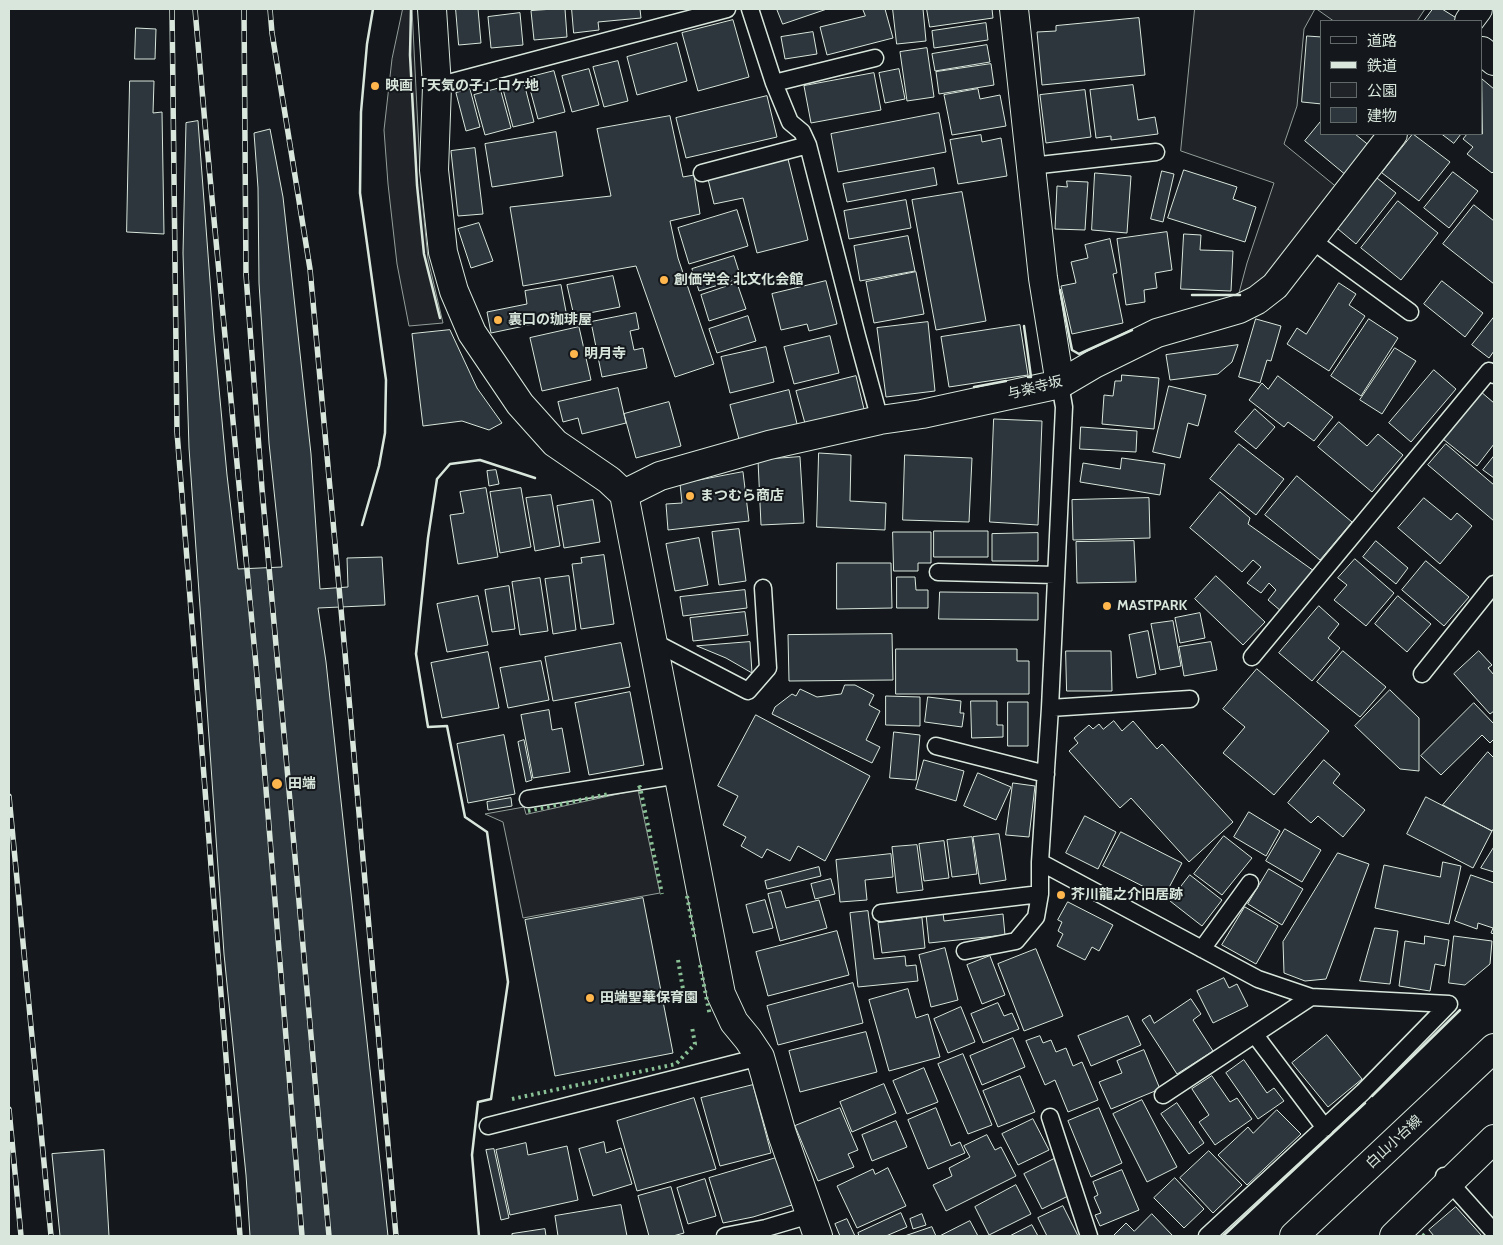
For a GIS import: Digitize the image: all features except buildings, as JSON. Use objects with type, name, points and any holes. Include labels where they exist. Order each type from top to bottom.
[{"type":"street","points":[[432,9],[437,86],[434,170],[443,252],[454,290],[472,333],[520,404],[555,443],[609,480],[624,494],[721,994],[734,1022],[760,1057],[782,1134],[814,1226]]},
{"type":"street","points":[[1014,9],[1043,278],[1060,384]]},
{"type":"street","points":[[1470,20],[1478,9]]},
{"type":"street","points":[[1483,52],[1494,61]]},
{"type":"street","name":"与楽寺坂","points":[[624,494],[660,476],[769,445],[880,420],[922,414],[1060,384],[1094,364],[1157,334],[1239,309],[1257,300],[1275,286],[1391,135]]},
{"type":"street","name":"白山小台線","points":[[1294,1236],[1494,1048]]},
{"type":"street","points":[[1394,1236],[1447,1179],[1494,1139]]},
{"type":"lane","points":[[437,86],[727,9]]},
{"type":"lane","points":[[750,9],[774,82],[790,122],[802,132],[808,145],[880,420]]},
{"type":"lane","points":[[774,82],[875,58]]},
{"type":"lane","points":[[702,173],[808,145]]},
{"type":"lane","points":[[1031,166],[1156,152]]},
{"type":"lane","points":[[1310,239],[1410,312]]},
{"type":"lane","points":[[1252,657],[1489,371],[1494,375]]},
{"type":"lane","points":[[965,951],[1016,941],[1036,917],[1040,894],[1040,862],[1050,708],[1064,407],[1060,384]]},
{"type":"lane","points":[[938,572],[1055,575]]},
{"type":"lane","points":[[1422,674],[1494,584]]},
{"type":"lane","points":[[652,641],[748,691],[768,668],[763,588]]},
{"type":"lane","points":[[1050,708],[1190,699]]},
{"type":"lane","points":[[936,746],[1046,774]]},
{"type":"lane","points":[[528,799],[679,775]]},
{"type":"lane","points":[[1040,862],[1258,979],[1311,997],[1448,1004],[1366,1095],[1324,1128],[1207,1236]]},
{"type":"lane","points":[[1202,949],[1250,883]]},
{"type":"lane","points":[[881,913],[1040,894]]},
{"type":"lane","points":[[1163,1095],[1311,997]]},
{"type":"lane","points":[[1255,1035],[1324,1128]]},
{"type":"lane","points":[[488,1126],[760,1057]]},
{"type":"lane","points":[[1050,1117],[1089,1236]]},
{"type":"lane","points":[[1447,1179],[1494,1232]]},
{"type":"lane","points":[[725,1236],[766,1228],[814,1226]]},
{"type":"green space","points":[[403,9],[412,9],[421,189],[428,259],[443,323],[409,326],[397,264],[384,130],[392,59]]},
{"type":"green space","points":[[1195,9],[1315,9],[1304,29],[1297,106],[1284,144],[1339,189],[1281,263],[1254,287],[1239,293],[1274,183],[1181,151]]},
{"type":"green space","points":[[1317,9],[1425,9],[1418,20],[1333,20]]},
{"type":"green space","points":[[638,790],[660,893],[523,918],[503,822],[485,814],[524,807],[526,814]]},
{"type":"railway","points":[[172,9],[177,432],[240,1236]]},
{"type":"railway","points":[[195,9],[256,665],[302,1236]]},
{"type":"railway","points":[[244,9],[246,275],[262,489],[329,1236]]},
{"type":"railway","points":[[270,9],[272,33],[310,269],[396,1236]]},
{"type":"railway","points":[[9,796],[51,1236]]},
{"type":"railway","points":[[9,1109],[21,1236]]},
{"type":"hedge","points":[[638,788],[640,787],[662,894]]},
{"type":"hedge","points":[[528,811],[609,794]]},
{"type":"hedge","points":[[687,896],[695,940]]},
{"type":"hedge","points":[[678,960],[684,995]]},
{"type":"hedge","points":[[700,965],[710,1016]]},
{"type":"hedge","points":[[512,1099],[676,1064],[695,1044],[692,1027]]},
{"type":"hedge","points":[[1423,1236],[1426,1233]]},
{"type":"wall","points":[[362,525],[379,466],[385,433],[386,380],[360,193],[361,112],[367,44],[373,9]]},
{"type":"wall","points":[[411,9],[410,55],[417,185],[424,254],[440,318]]},
{"type":"wall","points":[[1060,290],[1072,350],[1079,354],[1132,330]]},
{"type":"wall","points":[[1192,295],[1240,295]]},
{"type":"wall","points":[[1024,326],[1031,377],[1028,377]]},
{"type":"wall","points":[[974,387],[1006,381]]},
{"type":"wall","points":[[479,1236],[472,1155],[478,1102],[491,1099],[508,982],[487,832],[465,817],[447,726],[428,727],[416,654],[428,538],[437,479],[450,464],[480,460],[535,478]]},
{"type":"wall","points":[[1372,1096],[1460,1010]]},
{"type":"wall","points":[[1223,1236],[1365,1103]]},
{"type":"place","name":"映画「天気の子」ロケ地","points":[[375,86]]},
{"type":"place","name":"創価学会 北文化会館","points":[[664,280]]},
{"type":"place","name":"裏口の珈琲屋","points":[[498,320]]},
{"type":"place","name":"明月寺","points":[[574,354]]},
{"type":"place","name":"まつむら商店","points":[[690,496]]},
{"type":"place","name":"MASTPARK","points":[[1107,606]]},
{"type":"place","name":"田端","points":[[277,784]]},
{"type":"place","name":"芥川龍之介旧居跡","points":[[1061,895]]},
{"type":"place","name":"田端聖華保育園","points":[[590,998]]}]
